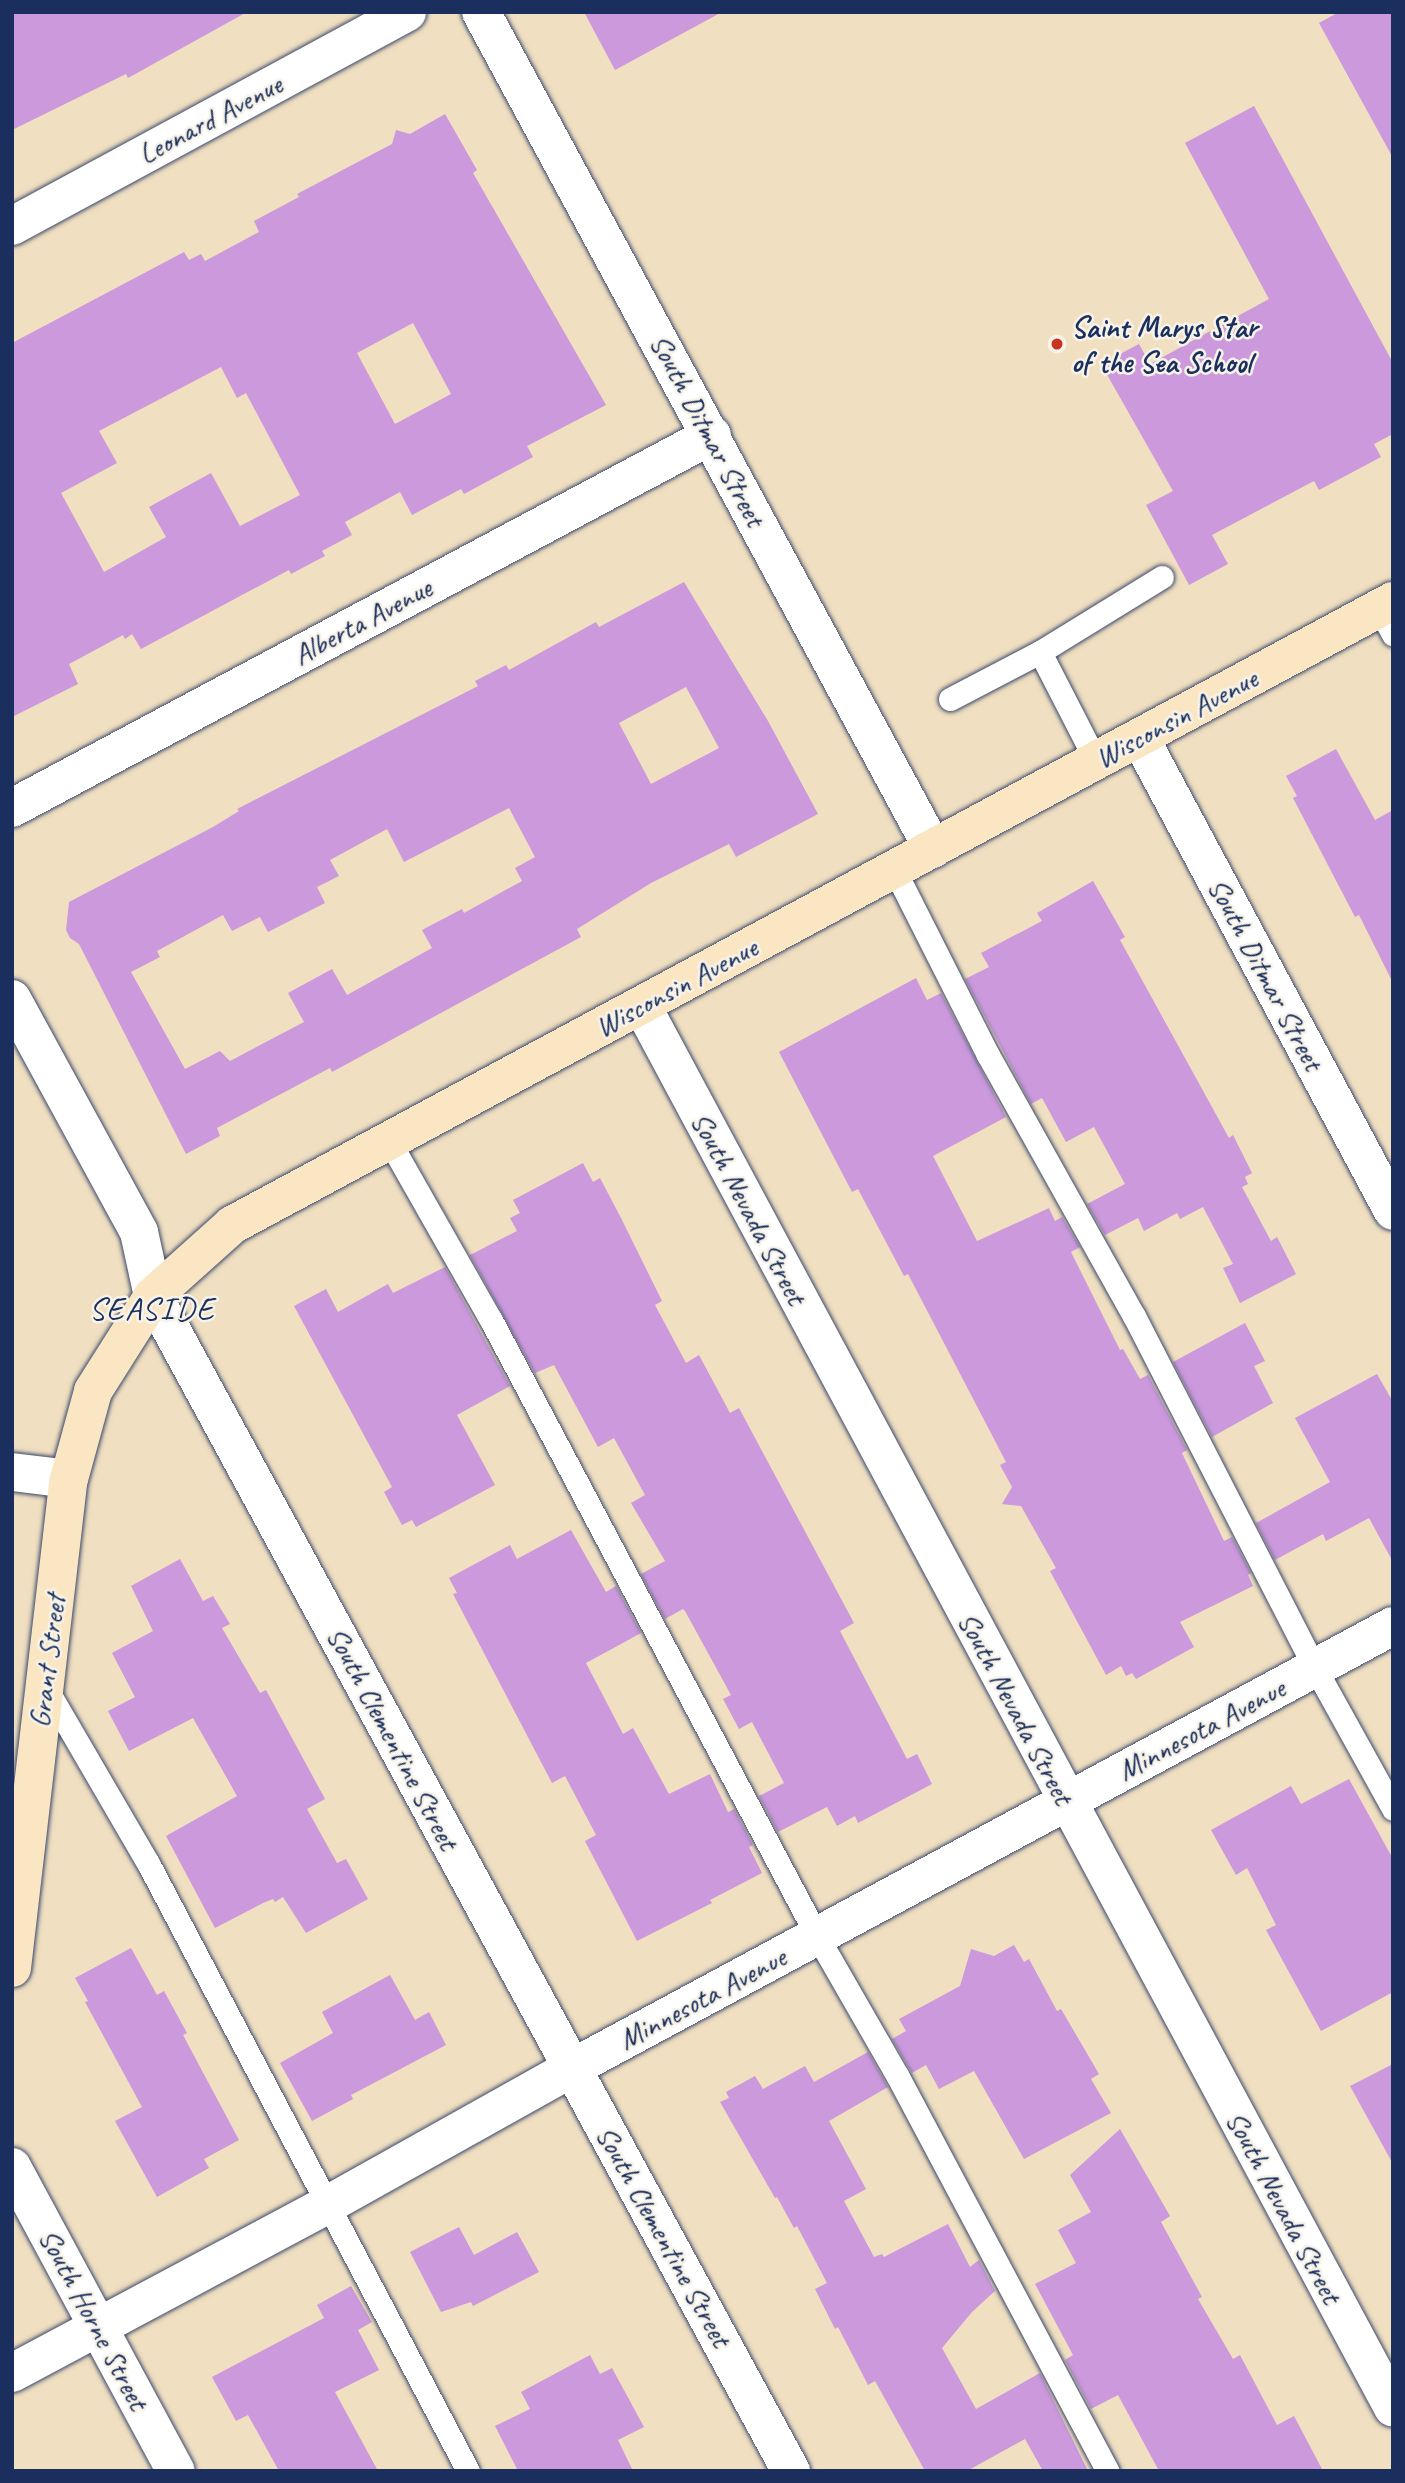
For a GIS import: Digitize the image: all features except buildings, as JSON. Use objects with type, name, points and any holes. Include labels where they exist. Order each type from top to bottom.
[{"type":"main road","name":"Wisconsin Avenue","points":[[69,1479],[93,1391],[153,1296],[232,1225],[1096,761],[1388,614]]},
{"type":"main road","name":"Grant Street","points":[[12,1968],[69,1479]]},
{"type":"street","name":"Leonard Avenue","points":[[12,226],[407,12]]},
{"type":"street","name":"South Ditmar Street","points":[[481,12],[712,435],[933,849]]},
{"type":"street","name":"Alberta Avenue","points":[[12,808],[712,435]]},
{"type":"street","name":"South Ditmar Street","points":[[1140,738],[1393,1211]]},
{"type":"street","name":"South Clementine Street","points":[[12,999],[139,1232],[153,1296],[791,2471]]},
{"type":"street","name":"South Nevada Street","points":[[642,1006],[1066,1802],[1393,2408]]},
{"type":"street","points":[[12,1472],[69,1479]]},
{"type":"street","name":"Minnesota Avenue","points":[[12,2373],[1393,1626]]},
{"type":"street","name":"South Horne Street","points":[[12,2167],[176,2471]]},
{"type":"lane","points":[[950,699],[1040,652],[1162,577]]},
{"type":"lane","points":[[1040,652],[1096,761]]},
{"type":"lane","points":[[894,869],[988,1055],[1134,1316],[1315,1668],[1393,1809]]},
{"type":"lane","points":[[388,1139],[517,1368],[817,1936],[897,2075],[1108,2471]]},
{"type":"lane","points":[[44,1685],[148,1863],[468,2471]]},
{"type":"place","name":"Saint Marys Star of the Sea School","points":[[1057,344]]},
{"type":"district","name":"SEASIDE","points":[[152,1309]]}]
